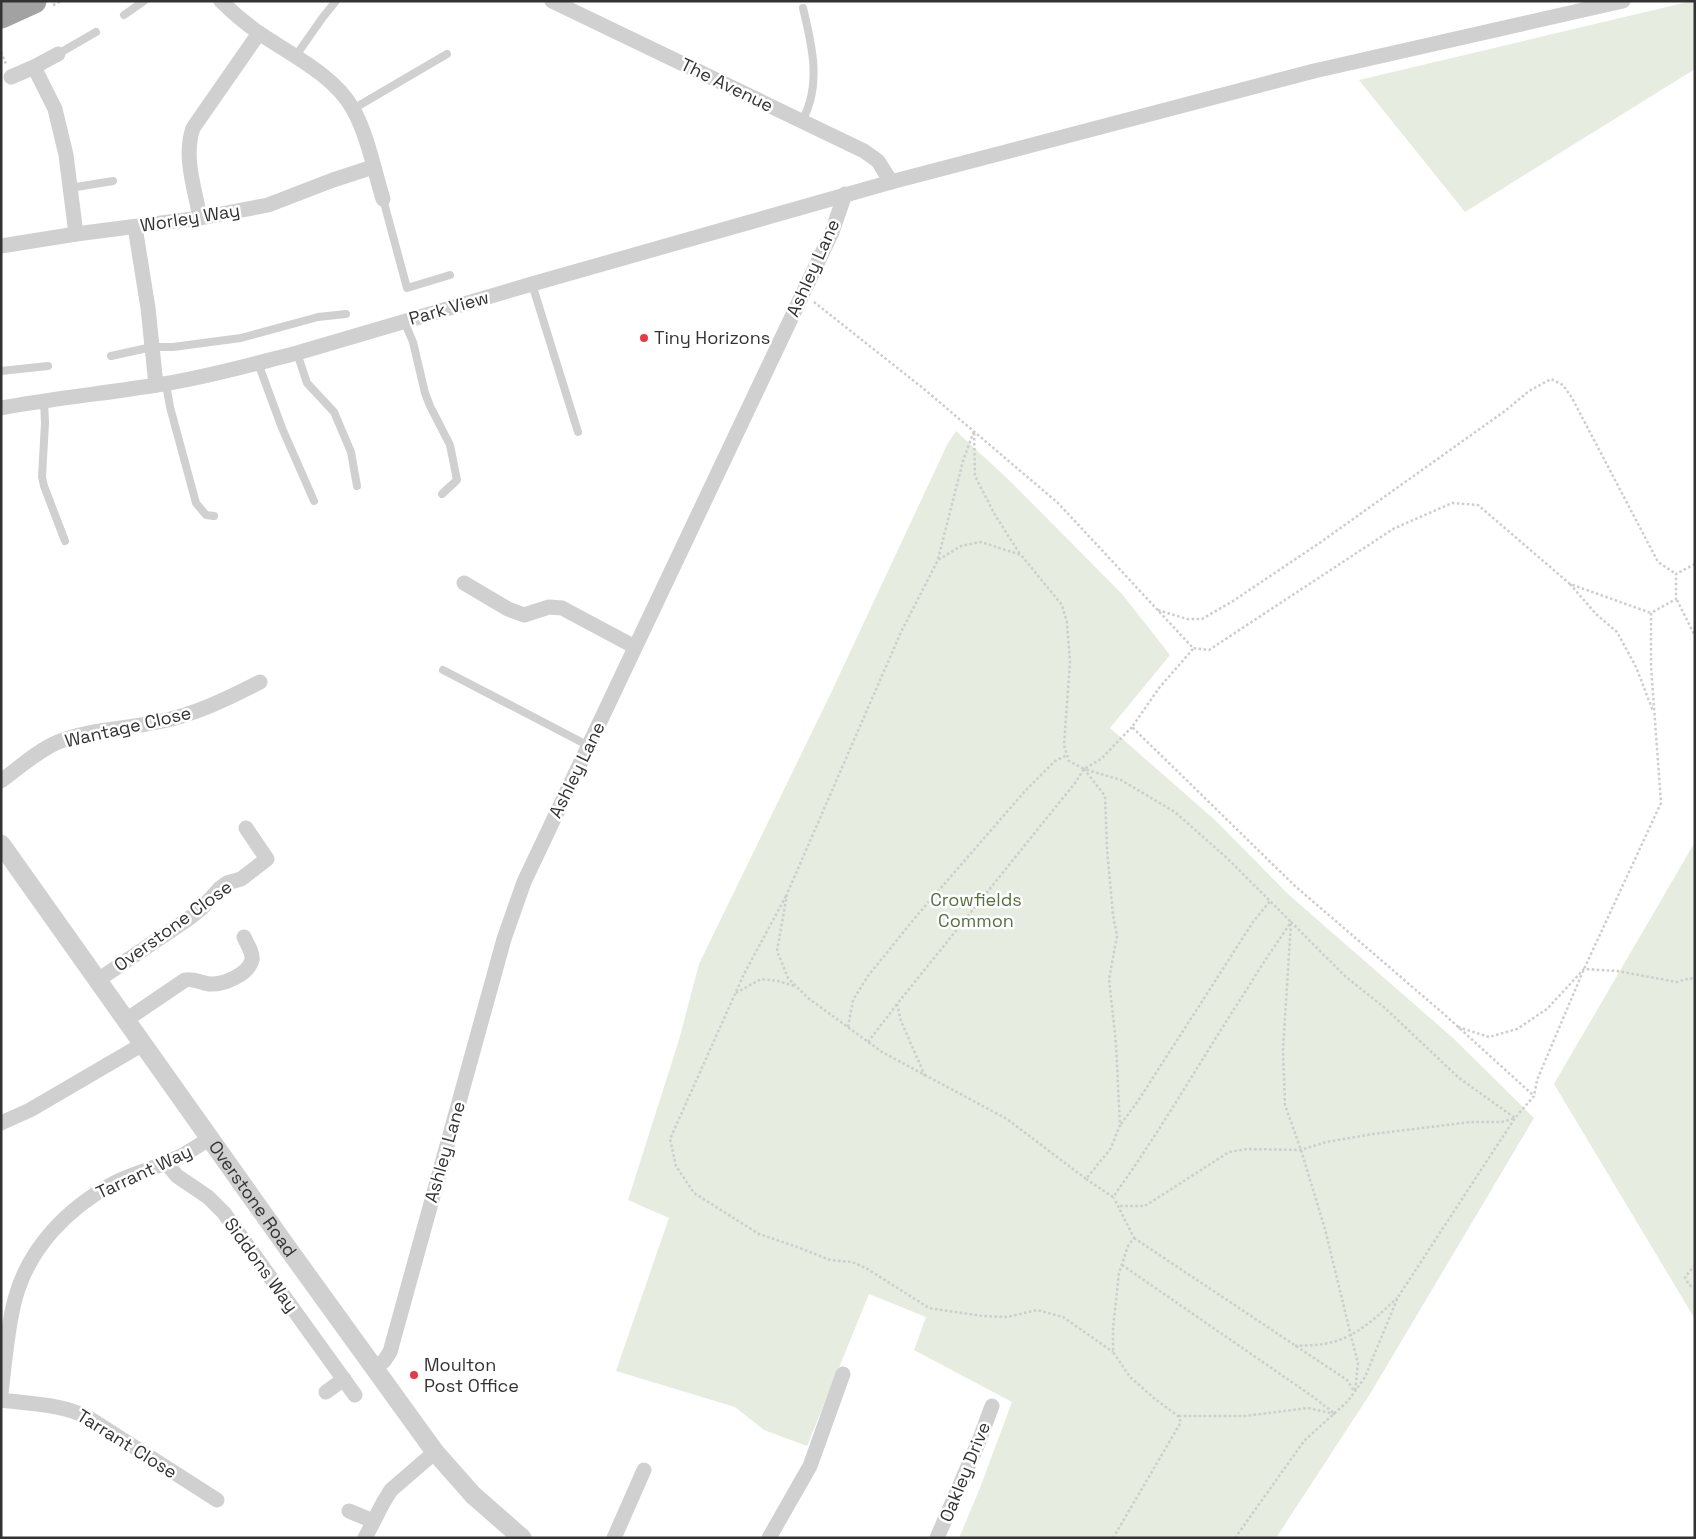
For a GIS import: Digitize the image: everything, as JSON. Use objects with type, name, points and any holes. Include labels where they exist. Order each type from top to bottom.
[{"type":"highway","points":[[1,16],[34,1]]},
{"type":"street","points":[[221,1],[258,33],[296,57],[345,97],[363,130],[383,199]]},
{"type":"street","name":"The Avenue","points":[[552,1],[864,151],[878,161],[891,182]]},
{"type":"street","name":"Park View","points":[[1,408],[44,400],[161,384],[258,363],[845,194],[1314,71],[1568,7],[1622,1]]},
{"type":"street","points":[[200,218],[188,156],[188,141],[193,128],[258,33]]},
{"type":"street","points":[[6,79],[58,54]]},
{"type":"street","points":[[34,67],[56,109],[66,155],[76,234]]},
{"type":"street","name":"Worley Way","points":[[1,246],[200,218],[268,206],[333,180],[373,167]]},
{"type":"street","name":"Ashley Lane","points":[[374,1368],[384,1361],[390,1352],[515,907],[542,841],[589,746],[832,232],[845,194]]},
{"type":"street","points":[[135,227],[152,347],[161,384]]},
{"type":"street","points":[[464,583],[508,609],[524,615],[549,607],[562,608],[635,647]]},
{"type":"street","name":"Wantage Close","points":[[1,781],[58,742],[74,737],[159,722],[189,714],[260,682]]},
{"type":"street","name":"Overstone Close","points":[[98,980],[191,917],[220,888],[227,883],[240,879],[267,859],[246,828]]},
{"type":"street","name":"Overstone Road","points":[[1,844],[435,1452],[473,1495],[522,1538]]},
{"type":"street","points":[[126,1020],[186,980],[190,979],[208,984],[234,978],[242,972],[251,962],[252,958],[244,937]]},
{"type":"street","points":[[1,1123],[30,1110],[143,1044]]},
{"type":"street","name":"Tarrant Way","points":[[1,1393],[10,1319],[15,1297],[29,1264],[63,1218],[94,1195],[116,1182],[182,1156],[210,1138]]},
{"type":"street","name":"Siddons Way","points":[[166,1163],[177,1176],[208,1197],[224,1213],[355,1395]]},
{"type":"street","points":[[769,1538],[810,1466],[844,1374]]},
{"type":"street","points":[[326,1392],[344,1379]]},
{"type":"street","name":"Tarrant Close","points":[[1,1400],[63,1407],[77,1411],[217,1500]]},
{"type":"street","name":"Oakley Drive","points":[[937,1538],[992,1406]]},
{"type":"street","points":[[365,1538],[391,1490],[435,1452]]},
{"type":"street","points":[[614,1538],[644,1470]]},
{"type":"street","points":[[349,1511],[373,1521]]},
{"type":"lane","points":[[124,14],[144,1]]},
{"type":"lane","points":[[296,57],[336,1]]},
{"type":"lane","points":[[802,8],[812,48],[814,72],[812,95],[808,110],[802,121]]},
{"type":"lane","points":[[58,54],[96,32]]},
{"type":"lane","points":[[353,109],[447,54]]},
{"type":"lane","points":[[70,188],[113,181]]},
{"type":"lane","points":[[383,199],[407,288],[450,274]]},
{"type":"lane","points":[[532,284],[578,432]]},
{"type":"lane","points":[[111,356],[152,347],[173,347],[241,338],[318,317],[346,314]]},
{"type":"lane","points":[[404,320],[413,342],[425,393],[450,445],[457,480],[442,494]]},
{"type":"lane","points":[[296,353],[307,383],[334,412],[351,452],[357,486]]},
{"type":"lane","points":[[258,363],[282,428],[314,500]]},
{"type":"lane","points":[[1,371],[48,366]]},
{"type":"lane","points":[[161,384],[170,407],[196,503],[206,515],[214,516]]},
{"type":"lane","points":[[44,400],[45,424],[42,477],[65,541]]},
{"type":"lane","points":[[443,670],[589,746]]},
{"type":"path","points":[[803,293],[924,389],[1058,503],[1193,648],[1208,650],[1393,530],[1452,503],[1478,505],[1570,584],[1596,614],[1617,632],[1636,667],[1655,715]]},
{"type":"path","points":[[1157,610],[1187,619],[1202,619],[1218,610],[1318,544],[1505,411],[1529,390],[1551,379],[1564,385],[1572,398],[1658,562],[1676,574]]},
{"type":"path","points":[[974,431],[976,476],[995,515],[1021,555],[1062,605],[1067,623],[1070,662],[1064,744],[1069,761],[1084,769],[1121,780],[1176,812],[1228,859],[1346,977],[1385,1008],[1460,1078],[1515,1118]]},
{"type":"path","points":[[974,431],[963,462],[938,560],[901,632],[787,894],[744,974],[670,1139],[676,1166],[694,1193],[760,1234],[830,1260],[852,1262],[866,1268],[930,1308],[982,1316],[1007,1317],[1037,1310],[1063,1317],[1113,1352],[1130,1377],[1178,1416],[1180,1422],[1112,1538]]},
{"type":"path","points":[[938,560],[961,546],[981,542],[1021,555]]},
{"type":"path","points":[[1676,574],[1695,564]]},
{"type":"path","points":[[1676,574],[1676,600],[1695,636]]},
{"type":"path","points":[[1570,584],[1651,613],[1676,600]]},
{"type":"path","points":[[1235,1538],[1304,1442],[1348,1401],[1355,1392],[1365,1377],[1398,1297],[1515,1118],[1534,1096],[1537,1080],[1584,969],[1661,803],[1652,666],[1651,613]]},
{"type":"path","points":[[868,1042],[1075,783],[1084,769],[1101,759],[1132,727],[1160,688],[1193,648]]},
{"type":"path","points":[[1132,727],[1295,886],[1457,1026],[1534,1096]]},
{"type":"path","points":[[848,1027],[853,1000],[868,976],[914,919],[1025,791],[1055,761],[1067,755]]},
{"type":"path","points":[[1084,769],[1105,796],[1112,915],[1118,936],[1109,979],[1116,1044],[1120,1125]]},
{"type":"path","points":[[787,894],[777,952],[788,978],[808,998],[882,1052],[1008,1119],[1086,1179],[1113,1197],[1134,1238],[1347,1380],[1355,1392]]},
{"type":"path","points":[[1086,1179],[1111,1148],[1120,1125],[1253,922],[1270,901]]},
{"type":"path","points":[[1291,922],[1283,1050],[1285,1105],[1325,1229],[1358,1363],[1355,1392]]},
{"type":"path","points":[[1113,1197],[1189,1084],[1249,985],[1291,922]]},
{"type":"path","points":[[1584,969],[1617,971],[1677,982],[1690,978],[1695,980]]},
{"type":"path","points":[[1457,1026],[1488,1037],[1518,1029],[1547,1009],[1584,969]]},
{"type":"path","points":[[735,994],[761,979],[778,980],[797,986]]},
{"type":"path","points":[[897,1004],[901,1022],[925,1076]]},
{"type":"path","points":[[1118,1206],[1145,1206],[1229,1152],[1247,1149],[1301,1150],[1326,1142],[1373,1134],[1471,1122],[1502,1122],[1515,1118]]},
{"type":"path","points":[[1113,1352],[1113,1328],[1119,1273],[1128,1246],[1134,1238]]},
{"type":"path","points":[[1122,1264],[1312,1396],[1334,1414]]},
{"type":"path","points":[[1695,1265],[1685,1277],[1689,1285],[1695,1288]]},
{"type":"path","points":[[1295,1346],[1324,1344],[1351,1336],[1373,1321],[1398,1297]]},
{"type":"path","points":[[1178,1416],[1245,1416],[1308,1408],[1334,1414]]},
{"type":"green space","points":[[1695,1],[1695,69],[1465,212],[1359,80]]},
{"type":"green space","name":"Crowfields Common","points":[[956,431],[1011,482],[1122,594],[1170,655],[1110,728],[1215,820],[1289,895],[1453,1038],[1534,1118],[1370,1394],[1276,1538],[959,1538],[1012,1402],[914,1350],[926,1317],[869,1294],[807,1446],[764,1430],[735,1407],[616,1371],[669,1218],[628,1200],[679,1040],[699,964],[830,695],[947,445]]},
{"type":"green space","points":[[1695,842],[1695,1319],[1554,1084]]},
{"type":"place","name":"Tiny Horizons","points":[[644,338]]},
{"type":"place","name":"Moulton Post Office","points":[[414,1375]]}]
